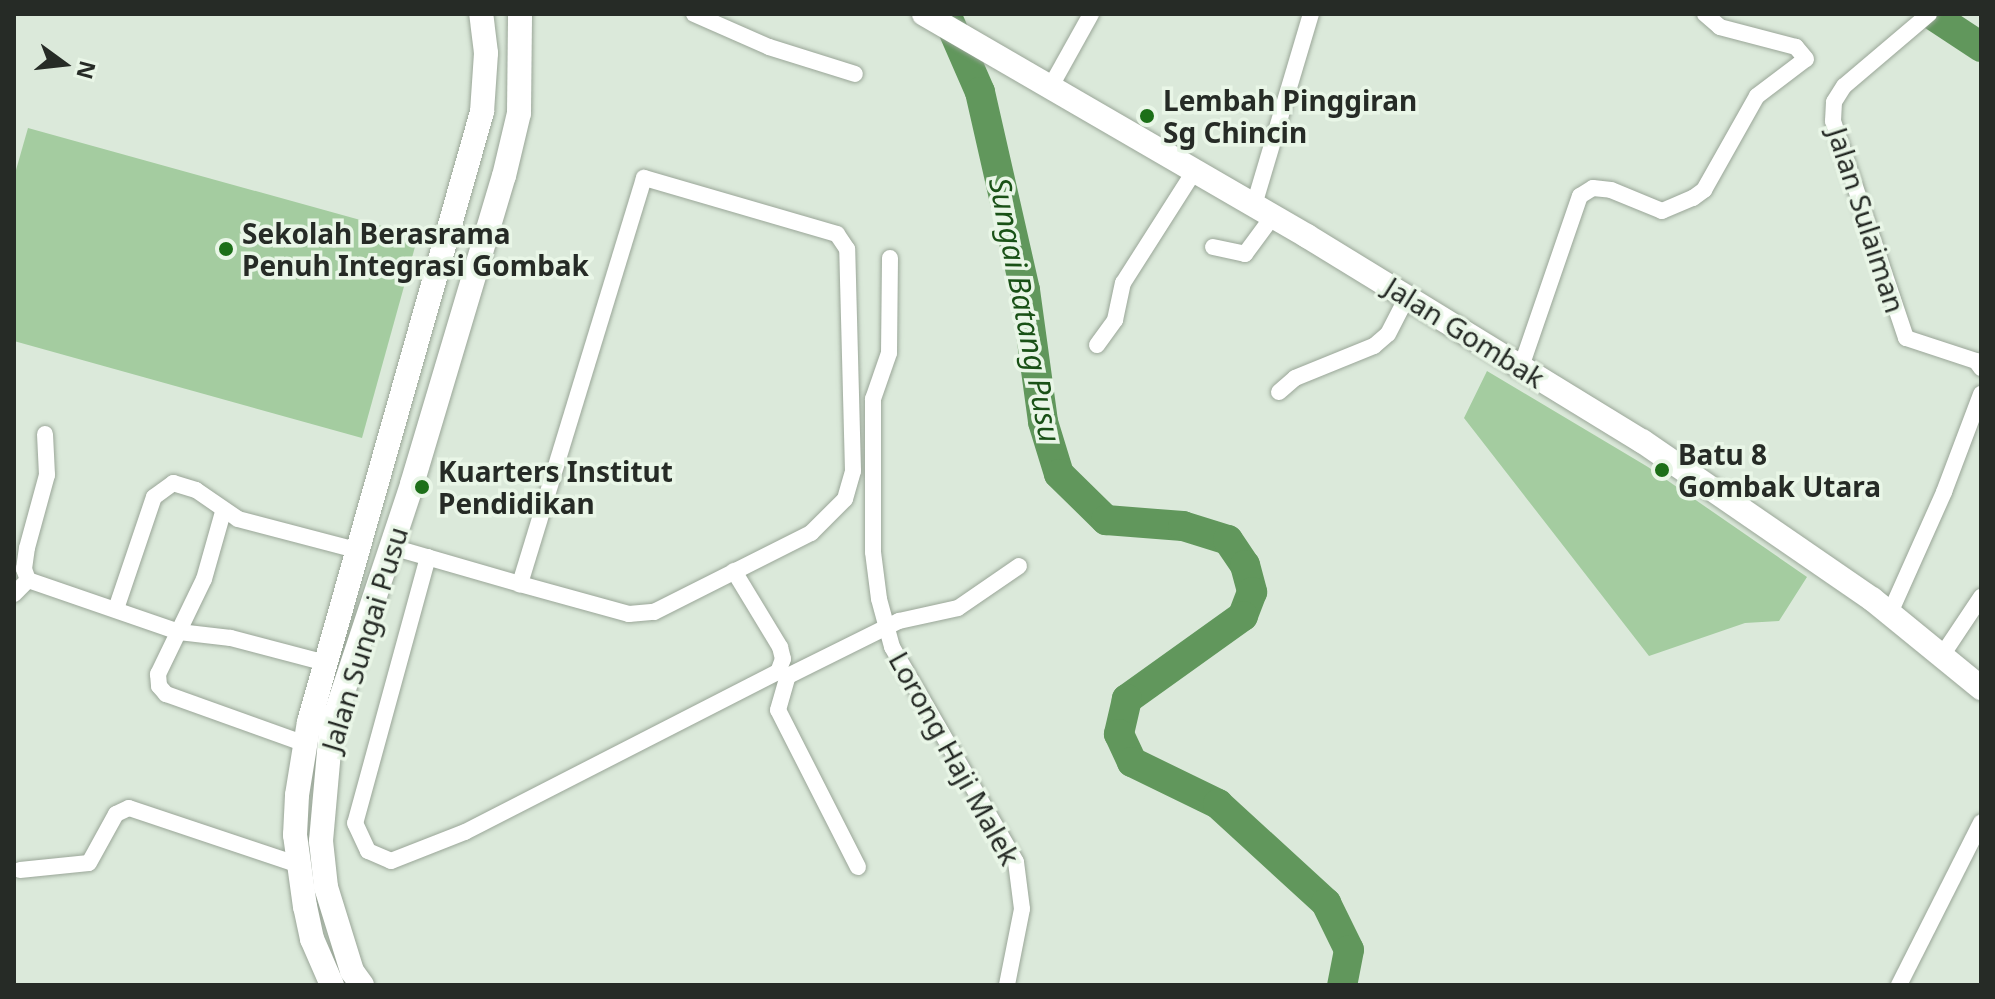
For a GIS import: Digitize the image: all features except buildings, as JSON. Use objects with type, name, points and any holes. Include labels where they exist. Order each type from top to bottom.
[{"type":"main road","name":"Jalan Sungai Pusu","points":[[332,985],[312,939],[299,865],[297,795],[326,663],[482,112],[486,53],[481,14]]},
{"type":"main road","name":"Jalan Sungai Pusu","points":[[362,985],[352,971],[326,887],[323,786],[331,728],[392,547],[504,176],[519,113],[520,14]]},
{"type":"main road","name":"Jalan Gombak","points":[[926,15],[1264,210],[1642,441],[1890,613],[1981,688]]},
{"type":"street","points":[[694,14],[769,47],[855,74]]},
{"type":"street","points":[[1051,86],[1091,14]]},
{"type":"street","points":[[1213,247],[1245,254],[1264,210],[1311,14]]},
{"type":"street","points":[[1521,367],[1580,196],[1593,188],[1611,190],[1662,211],[1693,198],[1704,190],[1757,96],[1806,59],[1796,47],[1720,27],[1705,14]]},
{"type":"street","name":"Jalan Sulaiman","points":[[1929,14],[1844,86],[1834,102],[1833,121],[1906,338],[1976,361],[1981,368]]},
{"type":"street","points":[[1097,345],[1115,320],[1123,283],[1195,170]]},
{"type":"street","points":[[392,547],[520,584],[629,614],[654,612],[811,533],[845,499],[853,471],[847,249],[837,234],[644,178],[520,584]]},
{"type":"street","name":"Lorong Haji Malek","points":[[890,258],[889,353],[873,399],[873,552],[892,647],[1016,862],[1022,909],[1007,985]]},
{"type":"street","points":[[1279,392],[1295,378],[1374,346],[1388,334],[1407,297]]},
{"type":"street","points":[[1890,613],[1944,492],[1981,394]]},
{"type":"street","points":[[28,580],[24,569],[27,548],[47,475],[45,434]]},
{"type":"street","points":[[116,609],[140,530],[164,486],[173,483],[196,490],[223,512],[360,551]]},
{"type":"street","points":[[223,512],[204,579],[158,674],[166,694],[306,744]]},
{"type":"street","points":[[428,557],[355,823],[368,851],[391,861],[465,832],[778,672],[783,659],[780,647],[734,571]]},
{"type":"street","points":[[858,867],[778,710],[779,697],[788,676],[802,665],[887,625],[958,608],[1019,566]]},
{"type":"street","points":[[14,594],[28,580]]},
{"type":"street","points":[[28,580],[179,632],[231,638],[326,663]]},
{"type":"street","points":[[1943,654],[1981,597]]},
{"type":"street","points":[[20,870],[89,863],[116,814],[129,808],[299,865]]},
{"type":"street","points":[[1899,985],[1981,823]]},
{"type":"green space","points":[[28,128],[418,236],[362,438],[14,341],[14,177]]},
{"type":"green space","points":[[1487,371],[1648,467],[1807,577],[1779,621],[1745,623],[1649,656],[1464,418]]},
{"type":"waterway","name":"Sungai Batang Pusu","points":[[946,14],[980,92],[1025,290],[1043,422],[1059,474],[1106,520],[1183,526],[1228,540],[1245,565],[1252,592],[1243,616],[1127,699],[1119,734],[1132,762],[1218,804],[1326,903],[1349,950],[1342,985]]},
{"type":"waterway","points":[[1931,14],[1981,47]]},
{"type":"place","name":"Lembah Pinggiran Sg Chincin","points":[[1147,116]]},
{"type":"place","name":"Sekolah Berasrama Penuh Integrasi Gombak","points":[[226,249]]},
{"type":"place","name":"Batu 8 Gombak Utara","points":[[1662,470]]},
{"type":"place","name":"Kuarters Institut Pendidikan","points":[[422,487]]}]
